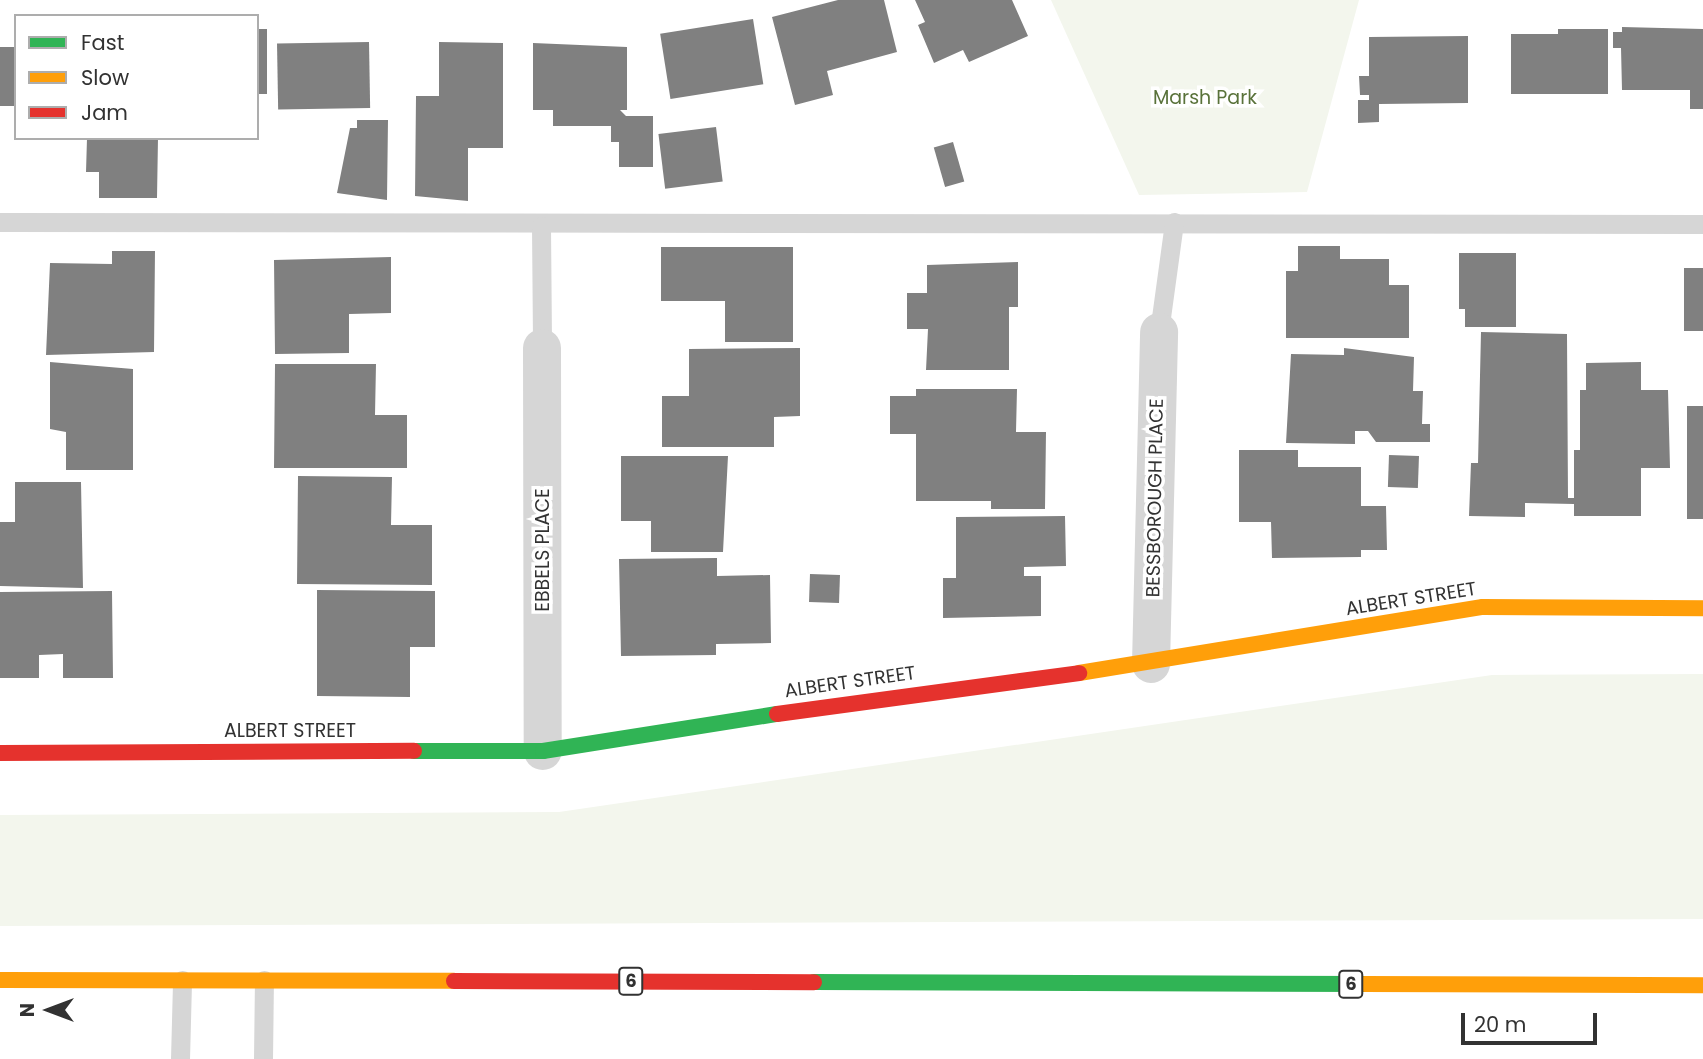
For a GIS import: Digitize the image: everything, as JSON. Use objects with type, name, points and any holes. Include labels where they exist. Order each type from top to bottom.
[{"type":"street","name":"BESSBOROUGH PLACE","points":[[1151,664],[1159,332]]},
{"type":"street","name":"EBBELS PLACE","points":[[542,348],[543,751]]},
{"type":"street","name":"ALBERT STREET","points":[[0,753],[543,751],[845,703],[1151,664],[1483,607],[1703,608]]},
{"type":"street","name":"6","points":[[0,980],[1703,985]]},
{"type":"lane","points":[[0,222],[541,226],[1174,222],[1703,224]]},
{"type":"lane","points":[[1159,332],[1174,222]]},
{"type":"lane","points":[[541,226],[542,348]]},
{"type":"lane","points":[[180,1059],[182,980]]},
{"type":"lane","points":[[263,1059],[264,980]]},
{"type":"green space","name":"Marsh Park","points":[[1051,0],[1359,0],[1307,192],[1139,195]]},
{"type":"green space","points":[[1703,674],[1703,919],[0,926],[0,815],[559,812],[1492,675]]},
{"type":"building","points":[[838,0],[884,0],[897,52],[827,71],[833,95],[795,105],[772,17]]},
{"type":"building","points":[[915,0],[1012,0],[1028,36],[969,62],[963,50],[934,63],[918,25],[925,22]]},
{"type":"building","points":[[753,19],[763,84],[670,99],[660,34]]},
{"type":"building","points":[[1622,27],[1703,29],[1703,109],[1690,109],[1690,90],[1622,90],[1621,48],[1613,48],[1613,32],[1622,32]]},
{"type":"building","points":[[259,29],[267,29],[267,94],[259,94]]},
{"type":"building","points":[[1558,29],[1608,29],[1608,94],[1511,94],[1511,34],[1558,34]]},
{"type":"building","points":[[1468,36],[1468,103],[1379,104],[1379,122],[1358,123],[1358,100],[1369,100],[1369,95],[1360,95],[1359,76],[1369,76],[1369,37]]},
{"type":"building","points":[[369,42],[370,108],[278,110],[277,44]]},
{"type":"building","points":[[439,42],[503,43],[503,148],[468,148],[468,201],[415,196],[416,96],[439,96]]},
{"type":"building","points":[[533,43],[627,47],[627,110],[620,110],[626,116],[653,116],[653,167],[619,167],[619,142],[611,142],[611,126],[553,126],[553,110],[533,110]]},
{"type":"building","points":[[0,47],[14,47],[14,106],[0,106]]},
{"type":"building","points":[[357,120],[388,120],[387,200],[337,193],[350,128],[357,128]]},
{"type":"building","points":[[716,127],[723,182],[665,189],[658,134]]},
{"type":"building","points":[[87,140],[158,140],[157,198],[99,198],[99,172],[86,172]]},
{"type":"building","points":[[953,142],[964,181],[945,187],[934,148]]},
{"type":"building","points":[[1298,246],[1340,246],[1340,259],[1389,259],[1389,285],[1409,285],[1409,338],[1286,338],[1286,271],[1298,271]]},
{"type":"building","points":[[661,247],[793,247],[793,342],[725,342],[725,301],[661,301]]},
{"type":"building","points":[[112,251],[155,251],[154,352],[46,355],[50,263],[112,264]]},
{"type":"building","points":[[1459,253],[1516,253],[1516,327],[1465,327],[1465,309],[1459,309]]},
{"type":"building","points":[[391,257],[391,313],[349,314],[349,353],[275,354],[274,260]]},
{"type":"building","points":[[1018,262],[1018,307],[1009,307],[1009,370],[926,370],[928,329],[907,329],[907,293],[927,293],[927,265]]},
{"type":"building","points":[[1684,268],[1703,268],[1703,331],[1684,331]]},
{"type":"building","points":[[1481,332],[1567,334],[1568,498],[1574,498],[1574,450],[1580,450],[1580,390],[1586,390],[1586,363],[1641,362],[1641,390],[1668,390],[1670,468],[1641,468],[1641,516],[1574,516],[1574,504],[1525,503],[1525,517],[1469,516],[1471,463],[1478,463]]},
{"type":"building","points":[[800,348],[800,416],[774,417],[774,447],[662,447],[662,396],[689,396],[689,349]]},
{"type":"building","points":[[1344,348],[1414,357],[1413,391],[1423,391],[1422,424],[1430,424],[1430,442],[1376,442],[1368,431],[1355,431],[1355,444],[1286,443],[1291,354],[1344,355]]},
{"type":"building","points":[[50,362],[133,369],[133,470],[66,470],[66,432],[50,429]]},
{"type":"building","points":[[275,364],[376,364],[375,415],[407,415],[407,468],[274,468]]},
{"type":"building","points":[[916,389],[1017,389],[1016,432],[1046,432],[1045,509],[991,509],[991,501],[916,501],[916,434],[890,434],[890,396],[916,396]]},
{"type":"building","points":[[1687,406],[1703,406],[1703,519],[1687,519]]},
{"type":"building","points":[[1239,450],[1298,450],[1298,467],[1361,467],[1361,506],[1386,506],[1387,550],[1361,550],[1361,557],[1272,558],[1271,522],[1239,522]]},
{"type":"building","points":[[1389,455],[1419,456],[1418,488],[1388,487]]},
{"type":"building","points":[[621,456],[728,456],[723,552],[651,552],[651,521],[621,521]]},
{"type":"building","points":[[298,476],[392,477],[391,525],[432,525],[432,585],[297,584]]},
{"type":"building","points":[[15,482],[81,482],[83,588],[0,586],[0,522],[15,522]]},
{"type":"building","points":[[1065,516],[1066,566],[1024,567],[1024,576],[1041,576],[1041,616],[943,618],[943,578],[956,578],[956,517]]},
{"type":"building","points":[[717,558],[717,576],[770,575],[771,643],[716,644],[716,655],[621,656],[619,559]]},
{"type":"building","points":[[810,574],[840,575],[839,603],[809,602]]},
{"type":"building","points":[[317,590],[435,591],[435,647],[410,647],[410,697],[317,696]]},
{"type":"building","points":[[112,591],[113,678],[63,678],[63,654],[39,655],[39,678],[0,678],[0,592]]},
{"type":"traffic: fast","points":[[414,751],[543,751],[777,714]]},
{"type":"traffic: fast","points":[[814,982],[1365,984]]},
{"type":"traffic: slow","points":[[1079,673],[1483,607],[1703,608]]},
{"type":"traffic: slow","points":[[0,980],[454,981]]},
{"type":"traffic: slow","points":[[1365,984],[1703,985]]},
{"type":"traffic: jam","points":[[777,714],[1079,673]]},
{"type":"traffic: jam","points":[[0,753],[414,751]]},
{"type":"traffic: jam","points":[[454,981],[814,982]]}]
